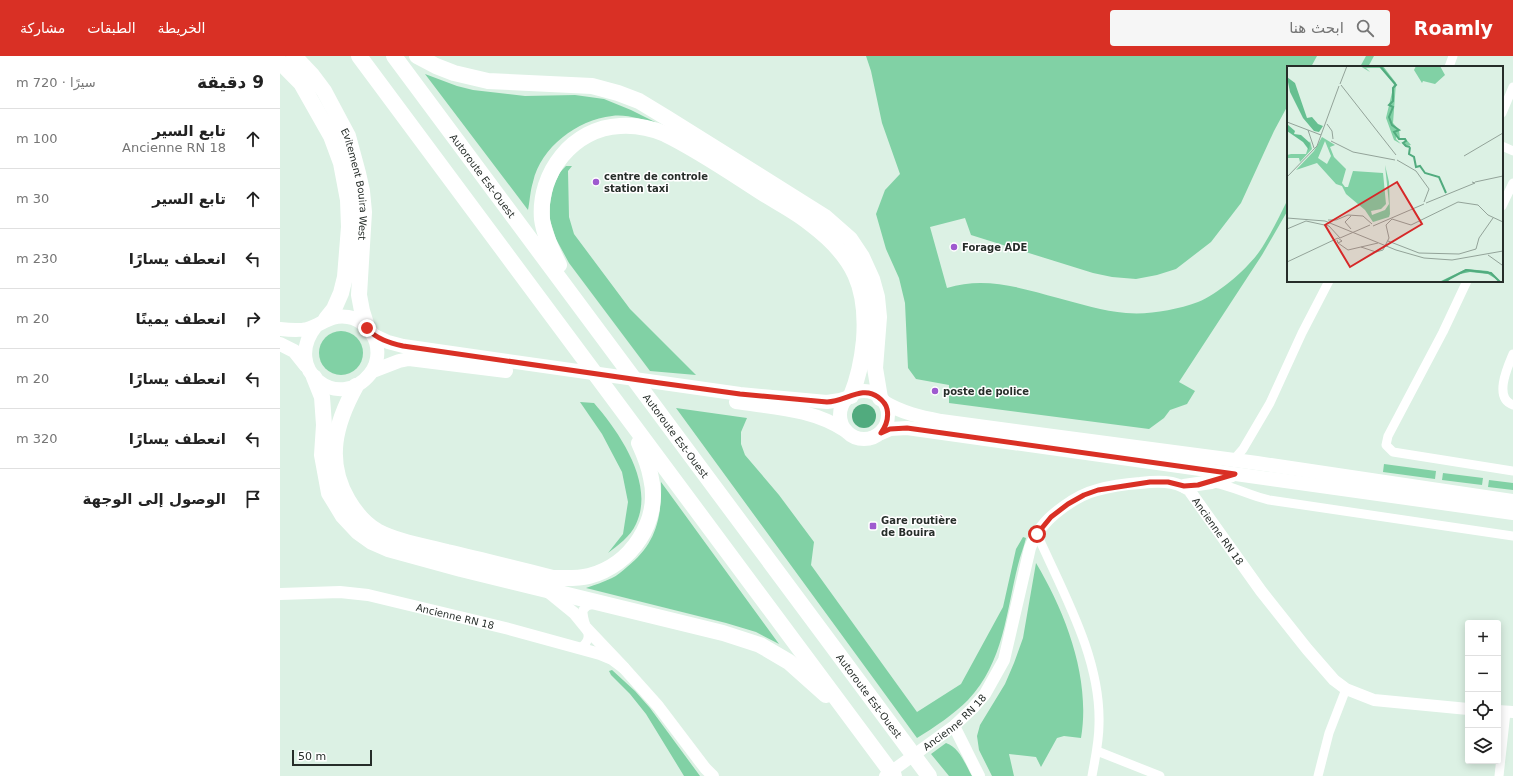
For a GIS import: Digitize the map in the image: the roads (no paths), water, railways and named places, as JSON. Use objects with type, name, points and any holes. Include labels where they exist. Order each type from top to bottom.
[{"type":"highway","name":"Evitement Bouira West","points":[[294,56],[324,92],[348,136],[362,191],[364,212],[359,295],[362,311],[370,331]]},
{"type":"highway","points":[[359,56],[894,776]]},
{"type":"highway","name":"Autoroute Est-Ouest","points":[[394,56],[929,776]]},
{"type":"highway","points":[[417,56],[454,73],[488,81],[592,86],[618,93],[639,101],[825,217],[850,239],[862,257],[872,279],[877,297],[879,317],[875,368],[882,400]]},
{"type":"highway","name":"Evitement Bouira West","points":[[280,62],[301,83],[332,136],[341,163],[348,200],[349,227],[345,277],[334,308],[321,322]]},
{"type":"highway","points":[[579,303],[546,235],[542,220],[544,189],[548,179],[556,162],[567,150],[581,139],[599,130],[620,126],[643,127],[654,130],[675,139],[811,223],[828,237],[843,254],[858,280],[866,316],[861,366],[851,396]]},
{"type":"highway","points":[[310,372],[322,397],[324,425],[322,455],[329,492],[342,516],[358,532],[372,542],[388,549],[545,590],[684,622],[760,645],[788,662],[845,709]]},
{"type":"highway","points":[[356,386],[342,412],[336,437],[335,460],[338,480],[350,504],[366,522],[377,530],[390,536],[430,548],[553,578],[588,576],[601,572],[617,563],[632,551],[643,533],[650,517],[652,504],[652,478],[642,449],[628,420]]},
{"type":"main road","points":[[280,329],[298,330],[337,316],[348,317],[358,321],[370,331],[388,342],[403,346],[733,393],[827,402],[840,400],[861,392],[866,392],[872,393],[897,409],[913,415],[941,421],[1230,460],[1513,501]]},
{"type":"main road","points":[[310,372],[304,356],[305,345],[309,334],[321,322]]},
{"type":"main road","points":[[280,344],[294,351],[310,372],[323,385],[333,389],[345,389],[356,386],[366,380],[373,371],[378,353],[370,331]]},
{"type":"main road","points":[[373,371],[399,360],[483,368],[814,414],[832,421],[850,434],[860,439],[871,438],[890,429],[907,428],[1513,513]]},
{"type":"main road","points":[[846,431],[840,416],[843,405],[851,396]]},
{"type":"main road","points":[[881,433],[888,418],[886,407],[882,400]]},
{"type":"main road","points":[[1184,486],[1211,482],[1235,474]]},
{"type":"main road","name":"Ancienne RN 18","points":[[884,776],[954,726],[985,694],[1004,660],[1030,548],[1037,534],[1051,517],[1068,504],[1084,495],[1098,490],[1150,482],[1168,482],[1184,486],[1194,496],[1261,591],[1307,649],[1334,680],[1346,689],[1374,700],[1465,709]]},
{"type":"main road","name":"Ancienne RN 18","points":[[545,590],[574,613],[624,668],[658,706],[705,768],[713,776]]},
{"type":"main road","name":"Ancienne RN 18","points":[[280,594],[340,592],[368,594],[580,648],[612,659],[624,668]]},
{"type":"main road","points":[[954,726],[979,776]]},
{"type":"street","points":[[1449,66],[1453,56]]},
{"type":"street","points":[[1503,111],[1513,87]]},
{"type":"street","points":[[1503,146],[1513,151]]},
{"type":"street","points":[[1503,204],[1513,183]]},
{"type":"street","points":[[1230,460],[1237,456],[1247,442],[1270,403],[1302,333],[1328,282]]},
{"type":"street","points":[[1466,282],[1443,332],[1388,436],[1386,445],[1392,452],[1513,471]]},
{"type":"street","points":[[1513,354],[1506,371],[1503,394],[1510,404],[1513,405]]},
{"type":"street","points":[[1247,442],[1247,454],[1258,464]]},
{"type":"street","points":[[1211,482],[1224,484],[1249,495],[1268,500],[1513,536]]},
{"type":"street","points":[[1037,534],[1086,645],[1091,664],[1098,702],[1099,724],[1097,751],[1092,776]]},
{"type":"street","points":[[580,648],[586,644],[588,638],[587,629],[582,616],[583,610],[587,606],[598,603]]},
{"type":"street","points":[[1318,776],[1329,734],[1346,689]]},
{"type":"street","points":[[1499,776],[1506,712]]},
{"type":"street","points":[[1097,751],[1160,776]]},
{"type":"place","name":"centre de controle station taxi","points":[[596,182]]},
{"type":"place","name":"Forage ADE","points":[[954,247]]},
{"type":"place","name":"poste de police","points":[[935,391]]},
{"type":"place","name":"Gare routière de Bouira","points":[[873,526]]}]
